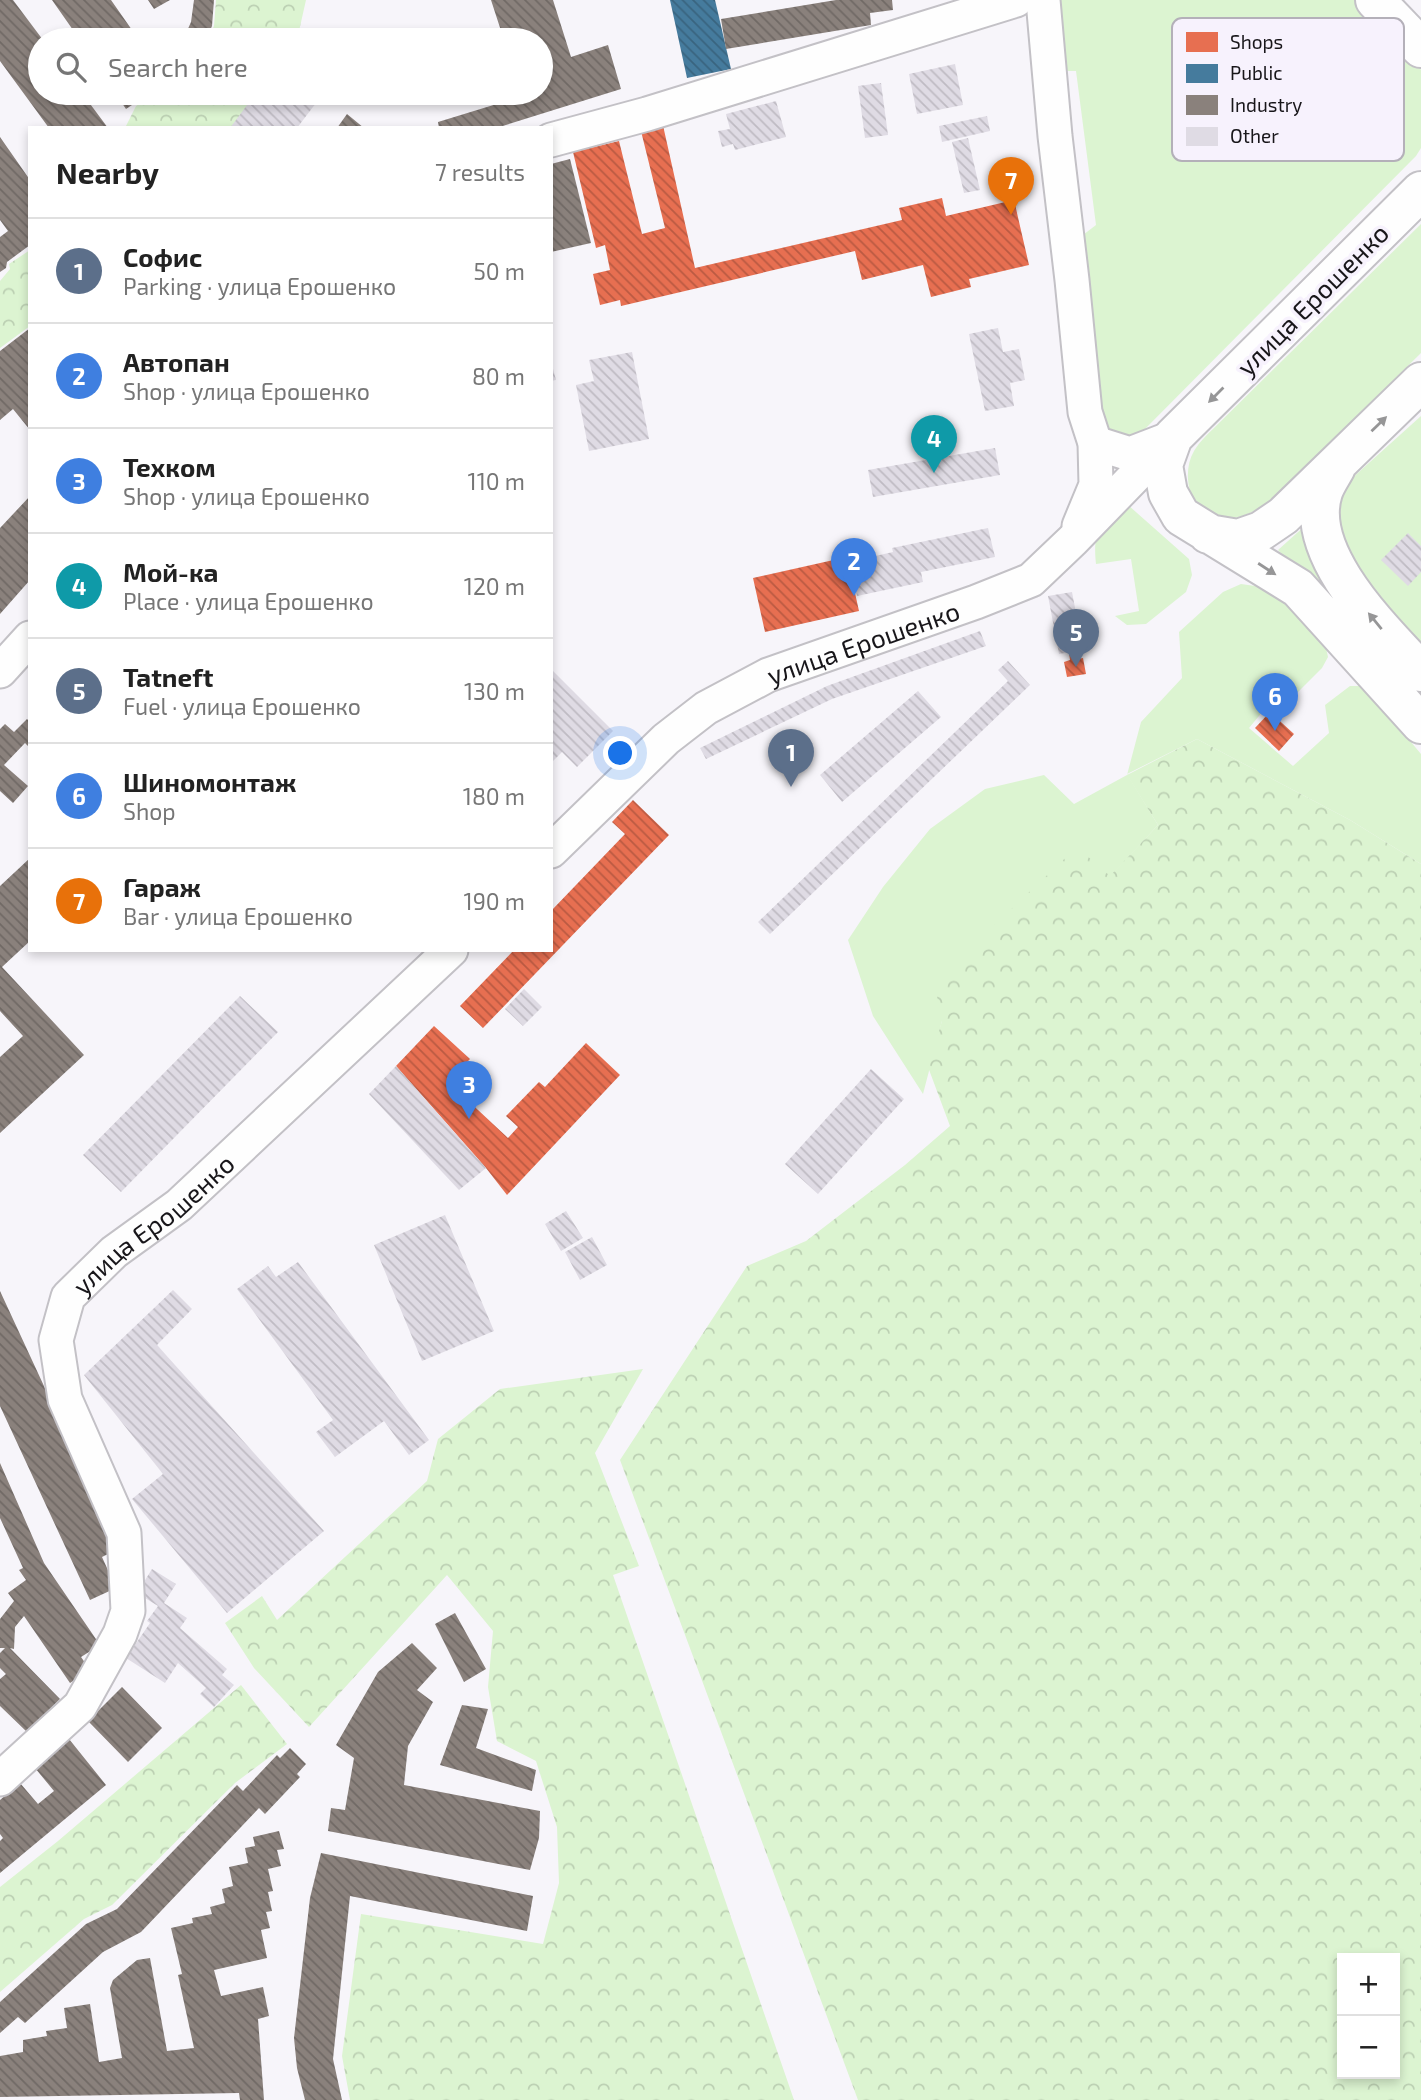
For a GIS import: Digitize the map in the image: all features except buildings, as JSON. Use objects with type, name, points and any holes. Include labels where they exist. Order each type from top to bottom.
[{"type":"main road","points":[[1375,0],[1392,18]]},
{"type":"main road","points":[[1404,30],[1421,48]]},
{"type":"main road","name":"улица Ерошенко","points":[[1194,525],[1168,493],[1163,465],[1174,437],[1421,191]]},
{"type":"main road","points":[[1194,525],[1238,539],[1261,531],[1283,516],[1421,382]]},
{"type":"main road","points":[[1337,465],[1323,492],[1320,520],[1329,553],[1343,582],[1421,672]]},
{"type":"main road","points":[[1194,525],[1298,588],[1421,724]]},
{"type":"street","points":[[553,140],[1016,0]]},
{"type":"street","points":[[1043,0],[1085,412],[1095,443],[1096,485],[1073,541]]},
{"type":"street","name":"улица Ерошенко","points":[[1095,443],[1130,454],[1174,437]]},
{"type":"street","name":"улица Ерошенко","points":[[553,849],[666,738],[706,708],[768,675],[1031,580],[1073,541],[1174,437]]},
{"type":"street","points":[[1095,443],[1131,481],[1194,525]]},
{"type":"street","points":[[0,671],[28,640]]},
{"type":"street","name":"улица Ерошенко","points":[[0,1779],[80,1706],[120,1634],[128,1611],[124,1533],[65,1399],[56,1340],[68,1297],[114,1252],[179,1205],[449,952]]},
{"type":"green space","points":[[216,0],[306,0],[300,28],[213,28]]},
{"type":"green space","points":[[1055,0],[1357,0],[1374,18],[1172,18],[1172,161],[1404,161],[1404,49],[1421,70],[1421,148],[1416,156],[1140,434],[1128,438],[1122,439],[1113,435],[1100,422],[1079,238],[1096,225],[1076,71],[1062,71]]},
{"type":"green space","points":[[258,105],[238,126],[126,126],[136,106]]},
{"type":"green space","points":[[1421,224],[1421,353],[1274,498],[1237,517],[1223,519],[1212,517],[1203,511],[1191,494],[1188,483],[1190,461],[1199,444]]},
{"type":"green space","points":[[28,251],[28,327],[0,348],[0,281],[10,269],[9,264]]},
{"type":"green space","points":[[1421,416],[1421,649],[1385,614],[1338,533],[1339,500],[1350,480]]},
{"type":"green space","points":[[1128,505],[1189,559],[1192,575],[1186,592],[1146,624],[1127,625],[1115,616],[1139,611],[1131,559],[1096,564],[1096,543],[1101,529]]},
{"type":"green space","points":[[1307,524],[1421,689],[1421,707],[1278,550]]},
{"type":"green space","points":[[1241,584],[1262,587],[1290,606],[1326,648],[1328,657],[1322,668],[1298,692],[1273,699],[1249,728],[1293,766],[1329,733],[1325,705],[1350,686],[1364,686],[1421,754],[1421,864],[1350,820],[1197,739],[1127,774],[1141,722],[1182,678],[1179,632],[1223,592]]},
{"type":"green space","points":[[1197,739],[1350,820],[1421,864],[1421,2100],[858,2100],[620,1460],[747,1266],[806,1241],[905,1165],[950,1126],[928,1067],[942,1021],[934,982],[1077,847],[1110,876],[1158,825],[1127,775]]},
{"type":"green space","points":[[1127,774],[1158,825],[1110,877],[1077,848],[942,1021],[923,1094],[873,1016],[848,940],[883,887],[930,829],[985,789],[1044,775],[1074,804]]},
{"type":"green space","points":[[643,1369],[595,1453],[639,1566],[613,1575],[794,2100],[350,2100],[342,2056],[361,1914],[543,1944],[559,1883],[557,1827],[536,1761],[497,1741],[488,1687],[493,1631],[447,1575],[309,1727],[254,1668],[225,1623],[262,1596],[277,1620],[427,1481],[438,1439],[500,1389]]},
{"type":"green space","points":[[241,1685],[287,1744],[235,1783],[112,1905],[84,1919],[0,1992],[0,1887]]},
{"type":"place","name":"Гараж","points":[[1011,215]]},
{"type":"place","name":"Мой-ка","points":[[934,473]]},
{"type":"place","name":"Автопан","points":[[854,596]]},
{"type":"place","name":"Tatneft","points":[[1076,667]]},
{"type":"place","name":"Шиномонтаж","points":[[1275,731]]},
{"type":"place","name":"Софис","points":[[791,787]]},
{"type":"place","name":"Техком","points":[[469,1119]]}]
